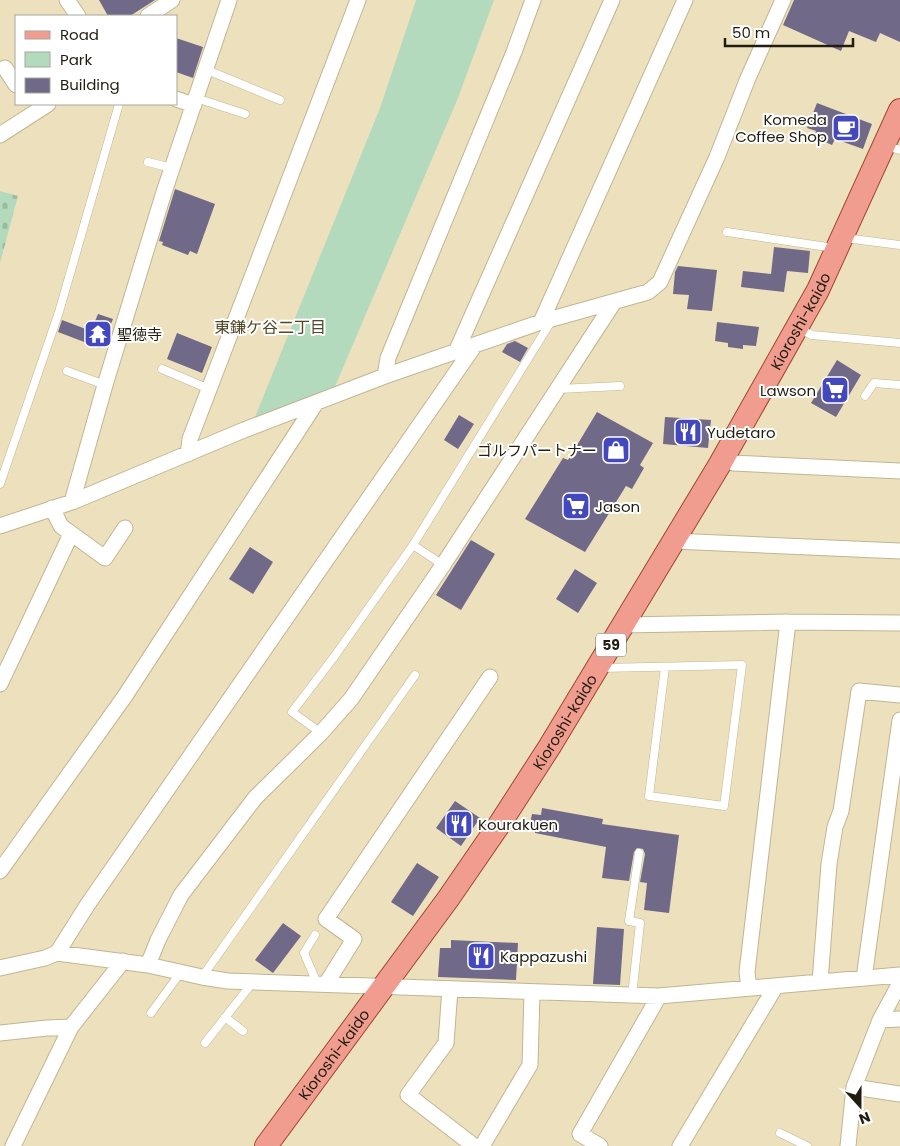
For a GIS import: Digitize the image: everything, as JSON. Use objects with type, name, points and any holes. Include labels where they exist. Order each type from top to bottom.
[{"type":"main road","name":"Kioroshi-kaido","points":[[266,1146],[448,899],[550,746],[720,464],[818,290],[840,243],[892,148],[900,110]]},
{"type":"street","points":[[68,0],[77,15]]},
{"type":"street","points":[[150,15],[172,0]]},
{"type":"street","points":[[72,502],[105,385],[172,168],[230,0]]},
{"type":"street","points":[[188,454],[190,439],[358,0]]},
{"type":"street","points":[[385,376],[388,358],[514,52],[533,0]]},
{"type":"street","points":[[456,352],[612,0]]},
{"type":"street","points":[[547,320],[685,0]]},
{"type":"street","points":[[0,526],[72,502],[385,376],[547,320],[648,292],[660,282],[717,157],[748,78],[783,0]]},
{"type":"street","points":[[5,68],[15,83]]},
{"type":"street","points":[[178,99],[195,101]]},
{"type":"street","points":[[0,135],[32,108]]},
{"type":"street","points":[[148,965],[158,940],[181,895],[255,798],[321,733],[351,699],[443,565],[614,302]]},
{"type":"street","points":[[57,953],[88,904],[475,345]]},
{"type":"street","points":[[0,871],[124,696],[316,403]]},
{"type":"street","points":[[724,455],[733,463],[900,471]]},
{"type":"street","points":[[52,508],[61,526],[105,558],[125,528]]},
{"type":"street","points":[[0,684],[71,534]]},
{"type":"street","points":[[672,541],[900,551]]},
{"type":"street","points":[[748,988],[747,972],[788,622]]},
{"type":"street","points":[[622,625],[788,622],[900,623]]},
{"type":"street","points":[[321,984],[354,939],[326,919],[490,677]]},
{"type":"street","points":[[820,982],[829,864],[835,827],[841,811],[859,692],[900,695]]},
{"type":"street","points":[[864,978],[900,720]]},
{"type":"street","points":[[0,968],[45,958],[57,953],[148,965],[202,977],[254,982],[384,985],[632,996],[659,996],[900,975]]},
{"type":"street","points":[[13,1146],[70,1027],[122,961]]},
{"type":"street","points":[[848,1146],[854,1087],[880,1020],[900,984]]},
{"type":"street","points":[[680,1146],[776,986]]},
{"type":"street","points":[[450,988],[446,1043],[408,1095],[474,1146]]},
{"type":"street","points":[[482,1146],[530,1065],[532,992]]},
{"type":"street","points":[[600,1146],[580,1134],[659,996]]},
{"type":"street","points":[[880,1020],[900,1019]]},
{"type":"street","points":[[0,1033],[70,1027]]},
{"type":"street","points":[[854,1087],[900,1094]]},
{"type":"lane","points":[[207,70],[280,100]]},
{"type":"lane","points":[[195,101],[245,114]]},
{"type":"lane","points":[[0,484],[59,312],[119,105]]},
{"type":"lane","points":[[148,162],[172,168]]},
{"type":"lane","points":[[727,232],[840,243],[900,245]]},
{"type":"lane","points":[[321,733],[292,712],[334,657],[413,545],[547,320]]},
{"type":"lane","points":[[797,328],[812,336],[900,342]]},
{"type":"lane","points":[[162,370],[209,389]]},
{"type":"lane","points":[[67,371],[105,385]]},
{"type":"lane","points":[[865,396],[874,384],[900,385]]},
{"type":"lane","points":[[557,389],[620,386]]},
{"type":"lane","points":[[413,545],[443,565]]},
{"type":"lane","points":[[597,668],[742,665],[724,806],[649,796],[665,667]]},
{"type":"lane","points":[[202,977],[415,676]]},
{"type":"lane","points":[[632,996],[640,923],[629,921],[639,853]]},
{"type":"lane","points":[[315,935],[304,953],[321,984]]},
{"type":"lane","points":[[151,1013],[181,972]]},
{"type":"lane","points":[[205,1043],[254,982]]},
{"type":"lane","points":[[225,1017],[243,1031]]},
{"type":"lane","points":[[780,1133],[808,1146]]},
{"type":"green space","points":[[416,0],[494,0],[458,98],[334,389],[255,417],[380,108]]},
{"type":"green space","points":[[0,191],[18,196],[0,263]]},
{"type":"building","points":[[99,0],[155,0],[132,15],[107,15]]},
{"type":"building","points":[[794,0],[900,0],[900,42],[880,33],[876,42],[849,31],[841,51],[783,25]]},
{"type":"building","points":[[178,39],[203,47],[193,78],[178,73]]},
{"type":"building","points":[[817,103],[872,124],[863,149],[835,139],[832,145],[814,137],[816,131],[807,128]]},
{"type":"building","points":[[175,189],[215,204],[197,254],[190,251],[188,255],[162,245],[163,242],[159,241]]},
{"type":"building","points":[[774,247],[810,251],[808,273],[787,271],[784,292],[741,287],[743,271],[771,274]]},
{"type":"building","points":[[678,266],[717,270],[712,311],[687,309],[689,295],[673,294],[675,272]]},
{"type":"building","points":[[98,314],[113,319],[108,331],[111,332],[107,346],[101,343],[100,348],[58,332],[62,320],[91,331]]},
{"type":"building","points":[[717,322],[759,327],[756,346],[743,345],[743,349],[728,347],[728,343],[715,341]]},
{"type":"building","points":[[177,333],[212,347],[202,373],[167,359]]},
{"type":"building","points":[[515,341],[528,348],[520,362],[502,352],[507,344]]},
{"type":"building","points":[[837,360],[861,375],[836,417],[811,403]]},
{"type":"building","points":[[597,412],[653,443],[640,465],[644,468],[632,489],[626,486],[585,552],[525,519],[563,458],[568,460]]},
{"type":"building","points":[[459,415],[474,424],[458,449],[444,440]]},
{"type":"building","points":[[665,417],[711,420],[708,448],[663,444]]},
{"type":"building","points":[[471,540],[495,554],[461,610],[436,595]]},
{"type":"building","points":[[250,547],[273,562],[253,594],[229,579]]},
{"type":"building","points":[[575,569],[597,583],[578,613],[556,599]]},
{"type":"building","points":[[455,801],[480,818],[461,846],[436,828]]},
{"type":"building","points":[[542,808],[603,819],[602,824],[679,835],[669,913],[644,910],[647,883],[640,882],[645,854],[643,849],[637,848],[634,852],[629,881],[602,878],[606,847],[535,833],[535,830],[529,829],[532,814],[541,815]]},
{"type":"building","points":[[417,863],[439,877],[413,916],[391,902]]},
{"type":"building","points":[[283,923],[301,936],[273,973],[255,960]]},
{"type":"building","points":[[597,927],[624,929],[620,985],[593,984]]},
{"type":"building","points":[[451,940],[518,943],[516,980],[438,977],[440,948],[451,948]]},
{"type":"place","name":"Komeda Coffee Shop","points":[[846,128]]},
{"type":"place","name":"聖徳寺","points":[[98,334]]},
{"type":"place","name":"Lawson","points":[[835,390]]},
{"type":"place","name":"Yudetaro","points":[[688,432]]},
{"type":"place","name":"ゴルフパートナー","points":[[616,450]]},
{"type":"place","name":"Jason","points":[[576,506]]},
{"type":"place","name":"Kourakuen","points":[[459,824]]},
{"type":"place","name":"Kappazushi","points":[[481,956]]},
{"type":"district","name":"東鎌ケ谷二丁目","points":[[270,327]]}]
